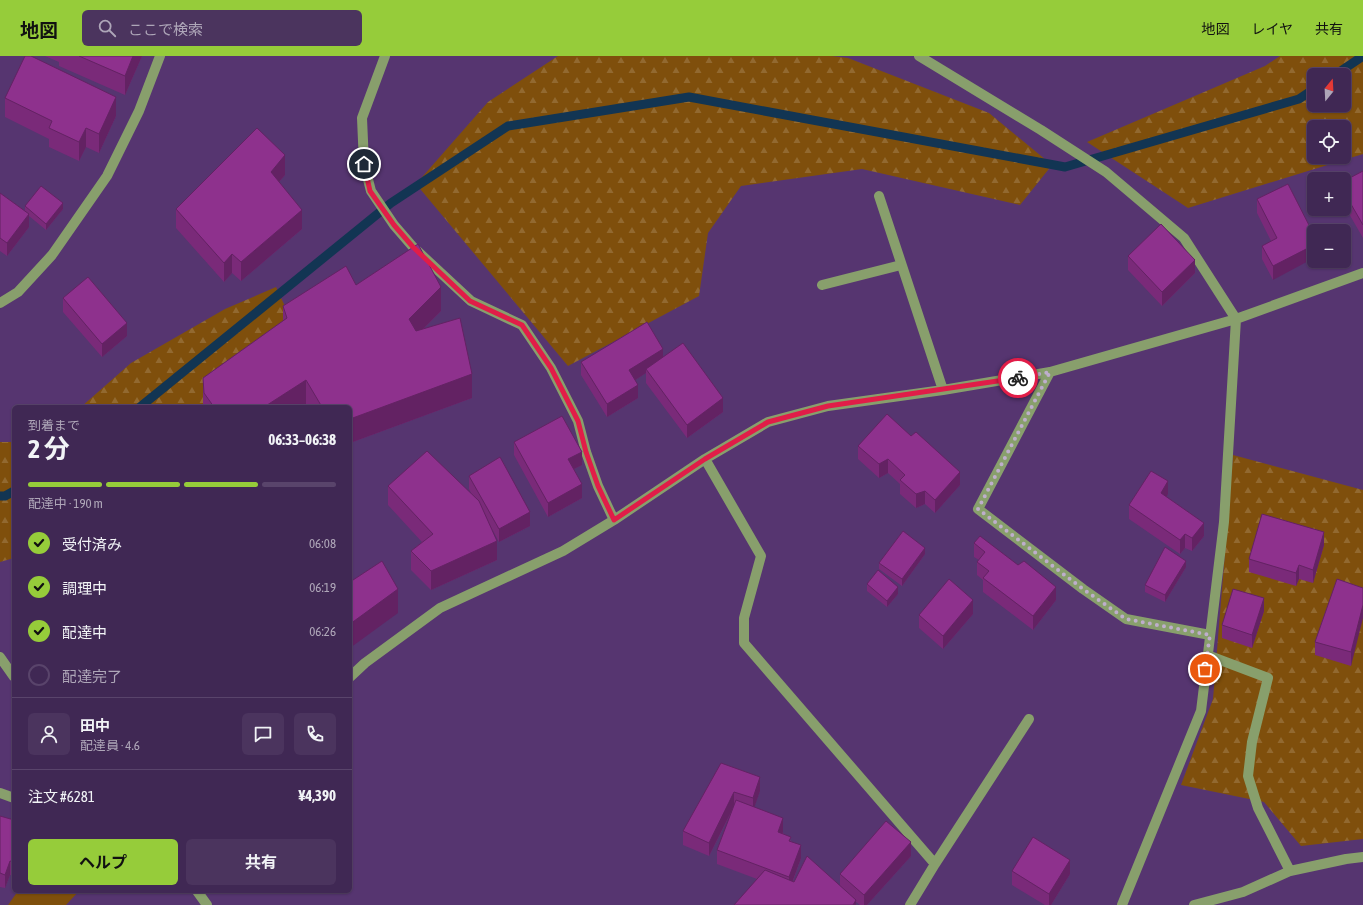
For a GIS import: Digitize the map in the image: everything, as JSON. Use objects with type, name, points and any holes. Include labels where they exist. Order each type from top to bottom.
[{"type":"street","points":[[0,303],[18,292],[52,255],[107,176],[139,111],[160,56]]},
{"type":"street","points":[[385,56],[362,118],[364,164],[370,191],[394,225],[413,247],[470,301],[522,325],[551,368],[578,421],[586,452],[598,486],[614,520]]},
{"type":"street","points":[[920,56],[1041,130],[1106,172],[1184,238],[1236,319],[1224,522],[1201,711],[1122,905]]},
{"type":"street","points":[[879,196],[943,390]]},
{"type":"street","points":[[822,285],[901,265]]},
{"type":"street","points":[[352,675],[366,663],[440,608],[563,551],[614,520],[705,459],[768,422],[828,406],[943,390],[1050,372],[1236,319],[1363,273]]},
{"type":"street","points":[[1050,372],[978,509],[1083,589],[1126,619],[1210,635]]},
{"type":"street","points":[[705,459],[762,556],[744,618],[744,643],[935,864]]},
{"type":"street","points":[[1207,655],[1268,678],[1252,742],[1248,776],[1258,808],[1290,871]]},
{"type":"street","points":[[0,657],[12,674]]},
{"type":"street","points":[[910,905],[1029,719]]},
{"type":"street","points":[[0,792],[12,797]]},
{"type":"street","points":[[1194,905],[1244,892],[1290,871],[1346,859],[1363,857]]},
{"type":"street","points":[[198,893],[207,905]]},
{"type":"green space","points":[[558,56],[832,56],[848,58],[989,113],[1052,165],[1020,205],[862,169],[741,186],[708,233],[699,296],[568,366],[416,184],[488,102]]},
{"type":"green space","points":[[1280,56],[1363,56],[1363,154],[1351,158],[1351,120],[1307,120],[1307,164],[1331,164],[1188,208],[1087,142],[1265,66]]},
{"type":"green space","points":[[276,287],[289,315],[203,405],[83,405],[131,363],[225,309]]},
{"type":"green space","points":[[0,442],[12,442],[12,559],[0,562]]},
{"type":"green space","points":[[1233,455],[1363,490],[1363,839],[1301,846],[1264,802],[1181,785],[1213,699]]},
{"type":"green space","points":[[17,893],[77,893],[66,905],[8,905]]},
{"type":"building","points":[[25,56],[31,56],[116,97],[99,134],[86,128],[79,142],[49,128],[52,121],[5,98]]},
{"type":"building","points":[[79,56],[133,56],[125,76]]},
{"type":"building","points":[[257,128],[285,155],[271,172],[302,210],[241,262],[232,254],[224,263],[176,209]]},
{"type":"building","points":[[1363,171],[1363,225],[1351,204],[1351,177]]},
{"type":"building","points":[[1288,184],[1308,224],[1307,224],[1307,249],[1273,266],[1262,246],[1277,238],[1257,199]]},
{"type":"building","points":[[41,186],[63,203],[46,224],[25,206]]},
{"type":"building","points":[[0,193],[29,214],[7,243],[0,238]]},
{"type":"building","points":[[1161,224],[1195,260],[1162,292],[1128,256]]},
{"type":"building","points":[[418,244],[441,287],[409,319],[416,331],[460,318],[472,374],[352,418],[352,405],[321,405],[306,380],[267,405],[213,405],[204,393],[203,378],[287,318],[283,306],[346,266],[356,285]]},
{"type":"building","points":[[88,277],[127,323],[102,344],[63,298]]},
{"type":"building","points":[[647,322],[663,349],[629,370],[638,385],[607,404],[581,362]]},
{"type":"building","points":[[683,343],[723,398],[687,425],[646,369]]},
{"type":"building","points":[[887,414],[911,436],[916,432],[960,472],[935,500],[925,491],[916,494],[900,480],[905,475],[888,459],[879,464],[858,446]]},
{"type":"building","points":[[562,416],[582,452],[568,459],[582,484],[548,503],[514,442]]},
{"type":"building","points":[[427,451],[479,501],[497,541],[431,571],[411,551],[433,534],[388,486]]},
{"type":"building","points":[[500,457],[530,512],[499,529],[469,476]]},
{"type":"building","points":[[1151,471],[1168,481],[1161,493],[1204,523],[1192,538],[1185,534],[1180,540],[1129,505]]},
{"type":"building","points":[[1262,514],[1324,532],[1313,570],[1299,565],[1296,573],[1249,559]]},
{"type":"building","points":[[903,531],[925,548],[902,579],[879,563]]},
{"type":"building","points":[[980,536],[1018,565],[1024,561],[1056,587],[1033,616],[983,578],[989,571],[977,562],[985,552],[974,543]]},
{"type":"building","points":[[1165,547],[1186,561],[1165,595],[1145,585]]},
{"type":"building","points":[[382,561],[398,589],[352,623],[352,581]]},
{"type":"building","points":[[878,570],[898,587],[887,601],[867,584]]},
{"type":"building","points":[[949,579],[973,600],[943,636],[919,615]]},
{"type":"building","points":[[1337,579],[1363,588],[1363,605],[1351,652],[1315,642]]},
{"type":"building","points":[[1233,589],[1264,598],[1252,635],[1222,625]]},
{"type":"building","points":[[721,763],[760,777],[753,798],[734,792],[709,843],[683,831]]},
{"type":"building","points":[[736,800],[783,818],[778,832],[791,837],[789,841],[801,845],[789,877],[717,850]]},
{"type":"building","points":[[0,816],[12,819],[12,862],[10,861],[5,875],[0,873]]},
{"type":"building","points":[[886,821],[911,842],[864,895],[840,874]]},
{"type":"building","points":[[1033,837],[1070,860],[1049,894],[1012,871]]},
{"type":"building","points":[[807,856],[856,900],[853,905],[734,905],[765,870],[794,882]]},
{"type":"waterway","points":[[1345,68],[1363,56]]},
{"type":"waterway","points":[[142,405],[391,203],[508,126],[689,97],[1065,167],[1299,99],[1307,94]]},
{"type":"waterway","points":[[0,496],[5,496],[12,492]]},
{"type":"way so far","points":[[1018,378],[1050,372],[978,509],[1083,589],[1126,619],[1210,635],[1205,669]]},
{"type":"route","points":[[364,164],[370,191],[394,225],[413,247],[470,301],[522,325],[551,368],[578,421],[586,452],[598,486],[614,520],[705,459],[768,422],[828,406],[1018,378]]}]
